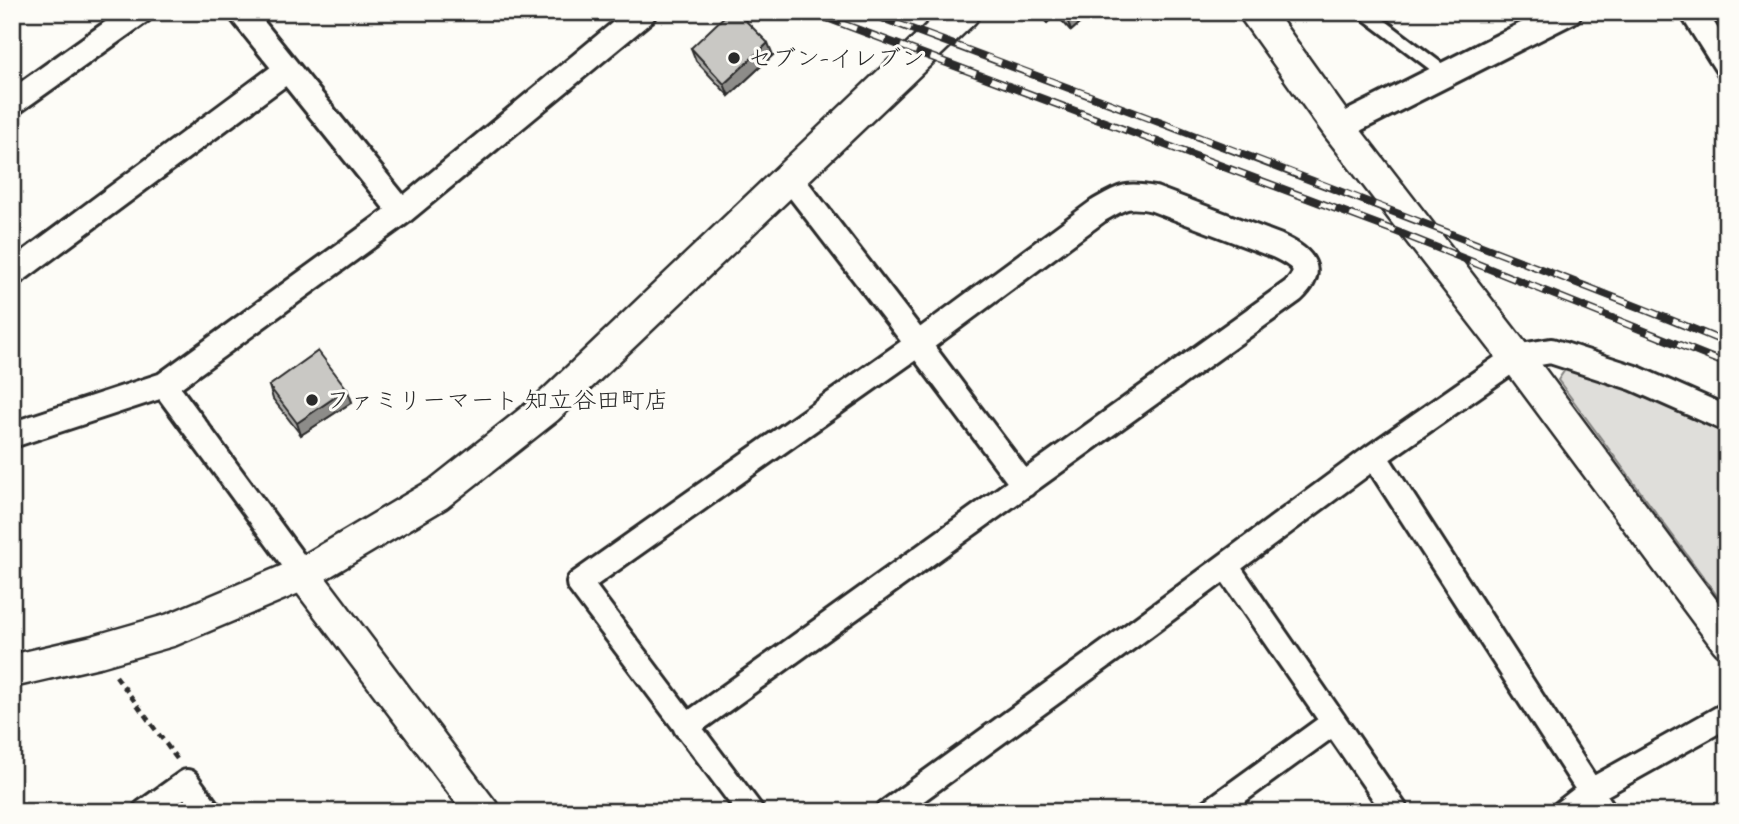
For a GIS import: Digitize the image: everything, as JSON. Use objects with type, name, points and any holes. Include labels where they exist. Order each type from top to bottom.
[{"type":"street","points":[[12,103],[140,12]]},
{"type":"street","points":[[241,12],[402,212]]},
{"type":"street","points":[[12,435],[164,385],[402,212],[643,13],[640,12]]},
{"type":"street","points":[[12,671],[98,651],[171,629],[303,574],[438,494],[547,408],[963,12]]},
{"type":"street","points":[[1256,12],[1339,128],[1516,357],[1727,641]]},
{"type":"street","points":[[1339,128],[1569,12]]},
{"type":"street","points":[[1693,12],[1727,65]]},
{"type":"street","points":[[12,274],[287,70]]},
{"type":"street","points":[[789,177],[1024,485]]},
{"type":"street","points":[[686,727],[1293,291],[1303,282],[1303,263],[1277,246],[1178,208],[1136,195],[1119,198],[918,344],[579,583],[686,727],[751,812]]},
{"type":"street","points":[[888,812],[1374,456],[1516,357],[1551,351],[1634,378],[1727,419]]},
{"type":"street","points":[[164,385],[483,812]]},
{"type":"street","points":[[1374,456],[1604,812]]},
{"type":"street","points":[[1226,566],[1396,812]]},
{"type":"street","points":[[1564,812],[1591,791],[1727,715]]},
{"type":"street","points":[[1210,812],[1334,722]]},
{"type":"street","points":[[145,812],[187,782],[209,812]]},
{"type":"lane","points":[[1364,12],[1446,75]]},
{"type":"path","points":[[98,651],[185,770],[187,782]]},
{"type":"shaded area","points":[[1569,364],[1727,430],[1727,609],[1558,380]]},
{"type":"building","name":"セブン-イレブン","points":[[729,12],[737,12],[768,43],[724,84],[691,48]]},
{"type":"building","name":"ファミリーマート 知立谷田町店","points":[[318,351],[347,389],[297,423],[269,386]]},
{"type":"railway","points":[[811,12],[1395,231],[1727,364]]},
{"type":"railway","points":[[866,12],[1301,176],[1727,343]]},
{"type":"place","name":"セブン-イレブン","points":[[734,58]]},
{"type":"place","name":"ファミリーマート 知立谷田町店","points":[[312,400]]}]
